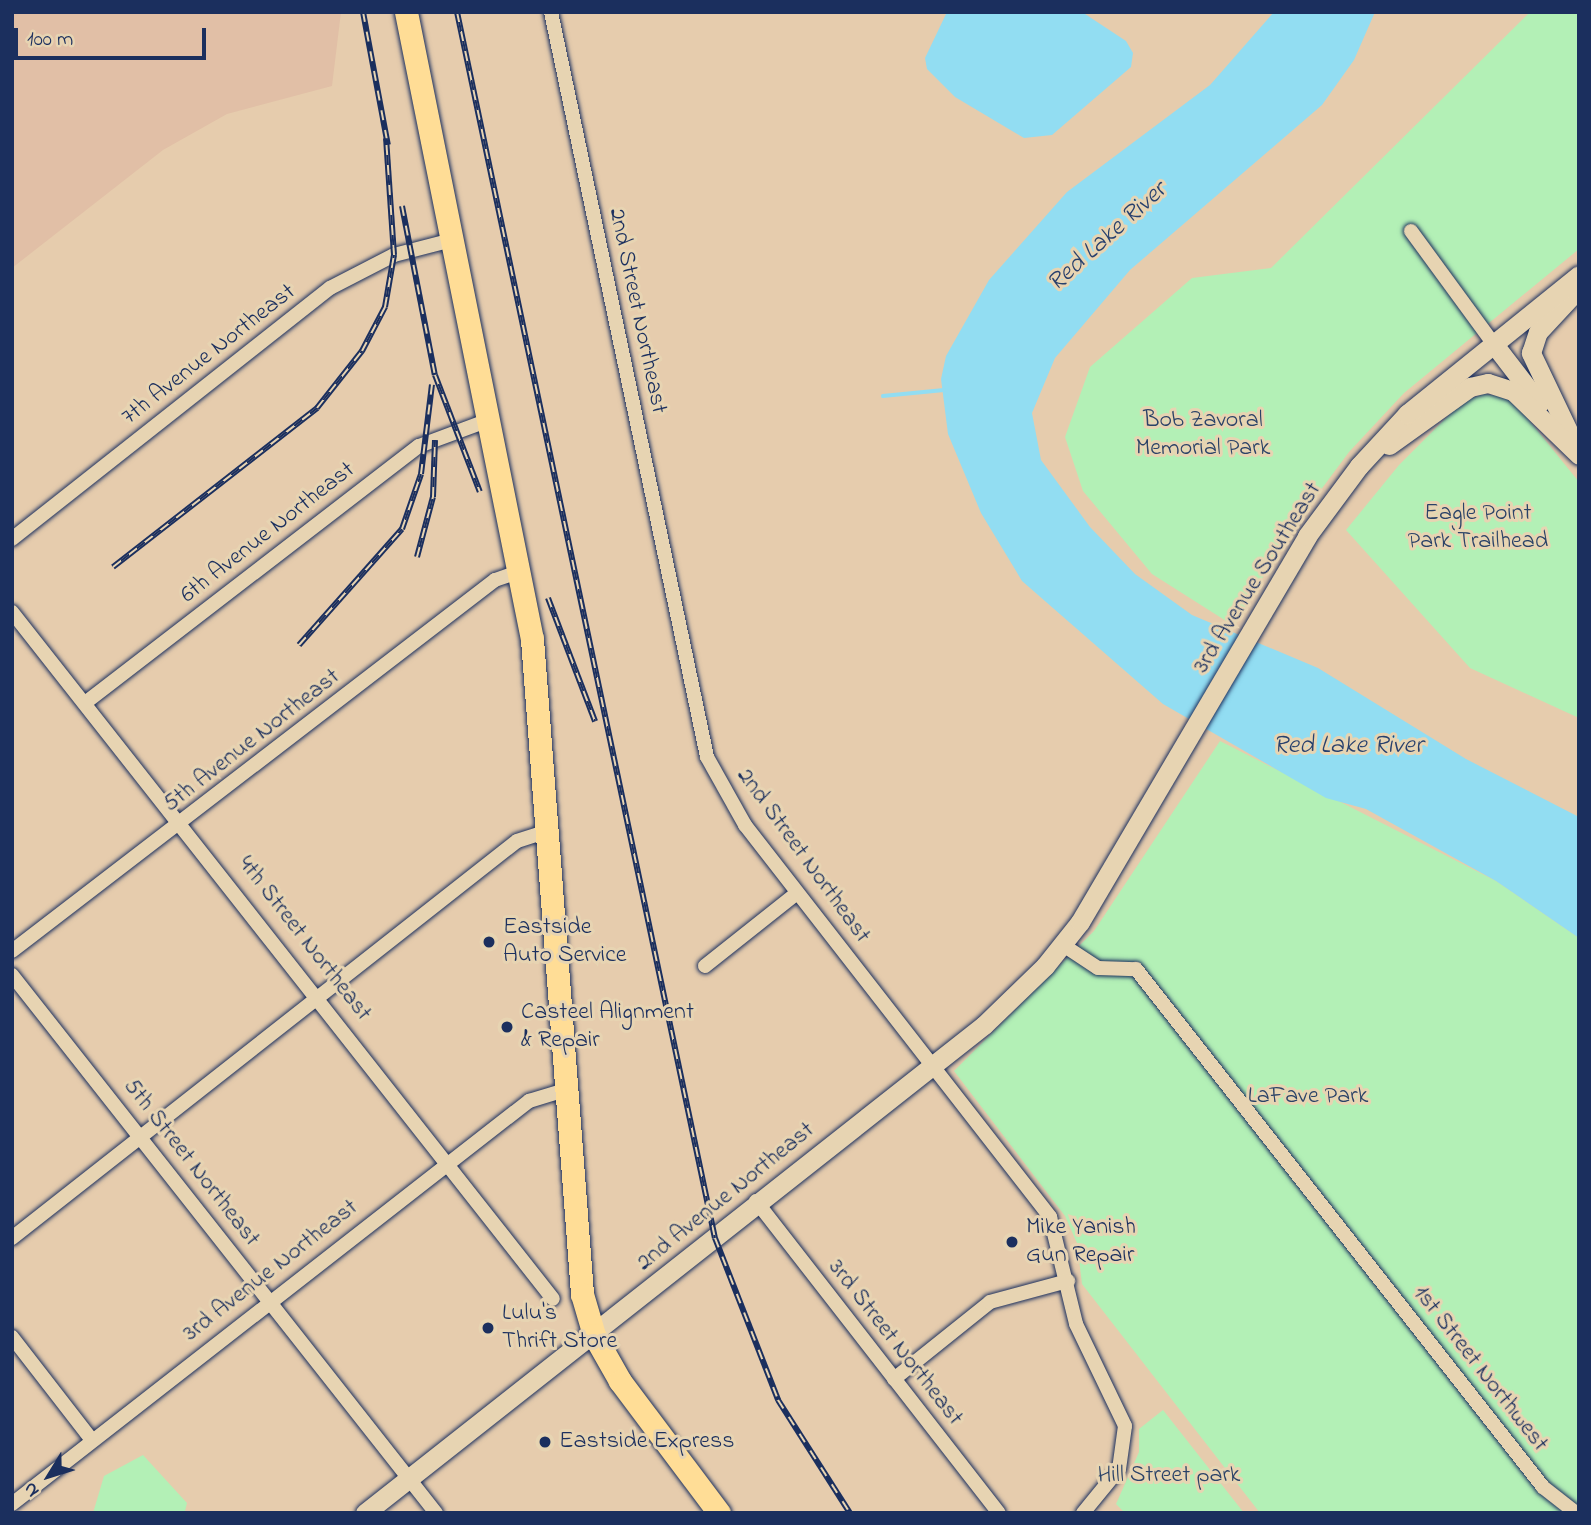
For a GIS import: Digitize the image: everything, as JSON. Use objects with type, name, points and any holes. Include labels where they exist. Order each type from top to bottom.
[{"type":"main road","points":[[406,12],[521,570],[548,831],[579,1269],[594,1335],[647,1420],[719,1513]]},
{"type":"street","name":"2nd Street Northeast","points":[[551,12],[699,730],[731,804],[797,893],[1050,1217],[1081,1338],[1123,1415],[1124,1451],[1110,1486],[1083,1513]]},
{"type":"street","points":[[1411,231],[1493,343],[1579,453]]},
{"type":"street","name":"7th Avenue Northeast","points":[[12,539],[330,288],[394,255],[452,240]]},
{"type":"street","name":"3rd Avenue Southeast","points":[[1094,895],[1307,536],[1359,466],[1493,343],[1579,275]]},
{"type":"street","points":[[1579,288],[1538,332],[1531,353],[1579,453]]},
{"type":"street","points":[[1412,419],[1470,387],[1501,384],[1579,453]]},
{"type":"street","name":"6th Avenue Northeast","points":[[85,703],[419,446],[489,420]]},
{"type":"street","name":"5th Avenue Northeast","points":[[12,951],[181,826],[495,580],[521,570]]},
{"type":"street","name":"4th Street Northeast","points":[[12,612],[553,1299]]},
{"type":"street","points":[[12,1238],[316,996],[517,841],[548,831]]},
{"type":"street","points":[[705,966],[797,893]]},
{"type":"street","name":"2nd Avenue Northeast","points":[[365,1513],[594,1335],[756,1200],[933,1065],[1008,1004],[1063,945],[1094,895]]},
{"type":"street","name":"1st Street Northwest","points":[[1063,945],[1098,968],[1136,969],[1543,1487],[1576,1513]]},
{"type":"street","name":"5th Street Northeast","points":[[12,975],[436,1513]]},
{"type":"street","name":"3rd Avenue Northeast","points":[[12,1504],[270,1300],[529,1101],[566,1090]]},
{"type":"street","name":"3rd Street Northeast","points":[[756,1200],[999,1513]]},
{"type":"street","points":[[894,1379],[990,1302],[1068,1281]]},
{"type":"street","points":[[12,1337],[92,1440]]},
{"type":"shaded area","points":[[12,12],[341,12],[332,86],[227,114],[163,150],[12,268]]},
{"type":"green space","name":"Bob Zavoral Memorial Park","points":[[1530,12],[1579,12],[1579,249],[1404,393],[1349,452],[1291,530],[1234,626],[1152,574],[1083,491],[1065,437],[1090,367],[1192,278],[1271,268]]},
{"type":"green space","name":"Eagle Point Park Trailhead","points":[[1484,394],[1511,398],[1579,482],[1579,718],[1470,668],[1346,530],[1399,465],[1463,401]]},
{"type":"green space","name":"LaFave Park","points":[[1220,741],[1496,881],[1579,938],[1579,1513],[1260,1513],[1082,1284],[1077,1243],[1065,1216],[954,1071],[1094,931]]},
{"type":"green space","name":"Hill Street park","points":[[1163,1410],[1244,1513],[1125,1513],[1116,1504],[1139,1452],[1139,1429]]},
{"type":"green space","points":[[143,1455],[187,1503],[185,1511],[93,1513],[104,1476]]},
{"type":"water","points":[[947,12],[1082,12],[1126,41],[1133,53],[1131,67],[1052,135],[1024,138],[955,97],[927,69],[925,58]]},
{"type":"water","name":"Red Lake River","points":[[1274,12],[1375,12],[1354,60],[1322,105],[1130,270],[1055,358],[1032,413],[1041,460],[1090,527],[1135,574],[1192,615],[1318,668],[1466,759],[1579,817],[1579,938],[1496,881],[1366,809],[1326,798],[1163,704],[1022,581],[981,513],[948,434],[941,379],[946,356],[989,280],[1067,192],[1210,85]]},
{"type":"waterway","points":[[883,396],[944,390]]},
{"type":"railway","points":[[363,12],[388,145]]},
{"type":"railway","points":[[457,12],[715,1238],[778,1400],[850,1513]]},
{"type":"railway","points":[[113,567],[317,408],[362,351],[385,307],[394,255],[386,138]]},
{"type":"railway","points":[[402,206],[435,375],[480,492]]},
{"type":"railway","points":[[299,645],[402,529],[421,474],[432,385]]},
{"type":"railway","points":[[417,557],[433,497],[435,440]]},
{"type":"railway","points":[[548,598],[595,721]]},
{"type":"place","name":"Eastside Auto Service","points":[[489,942]]},
{"type":"place","name":"Casteel Alignment & Repair","points":[[507,1027]]},
{"type":"place","name":"Mike Yanish Gun Repair","points":[[1012,1242]]},
{"type":"place","name":"Lulu's Thrift Store","points":[[488,1328]]},
{"type":"place","name":"Eastside Express","points":[[545,1442]]}]
